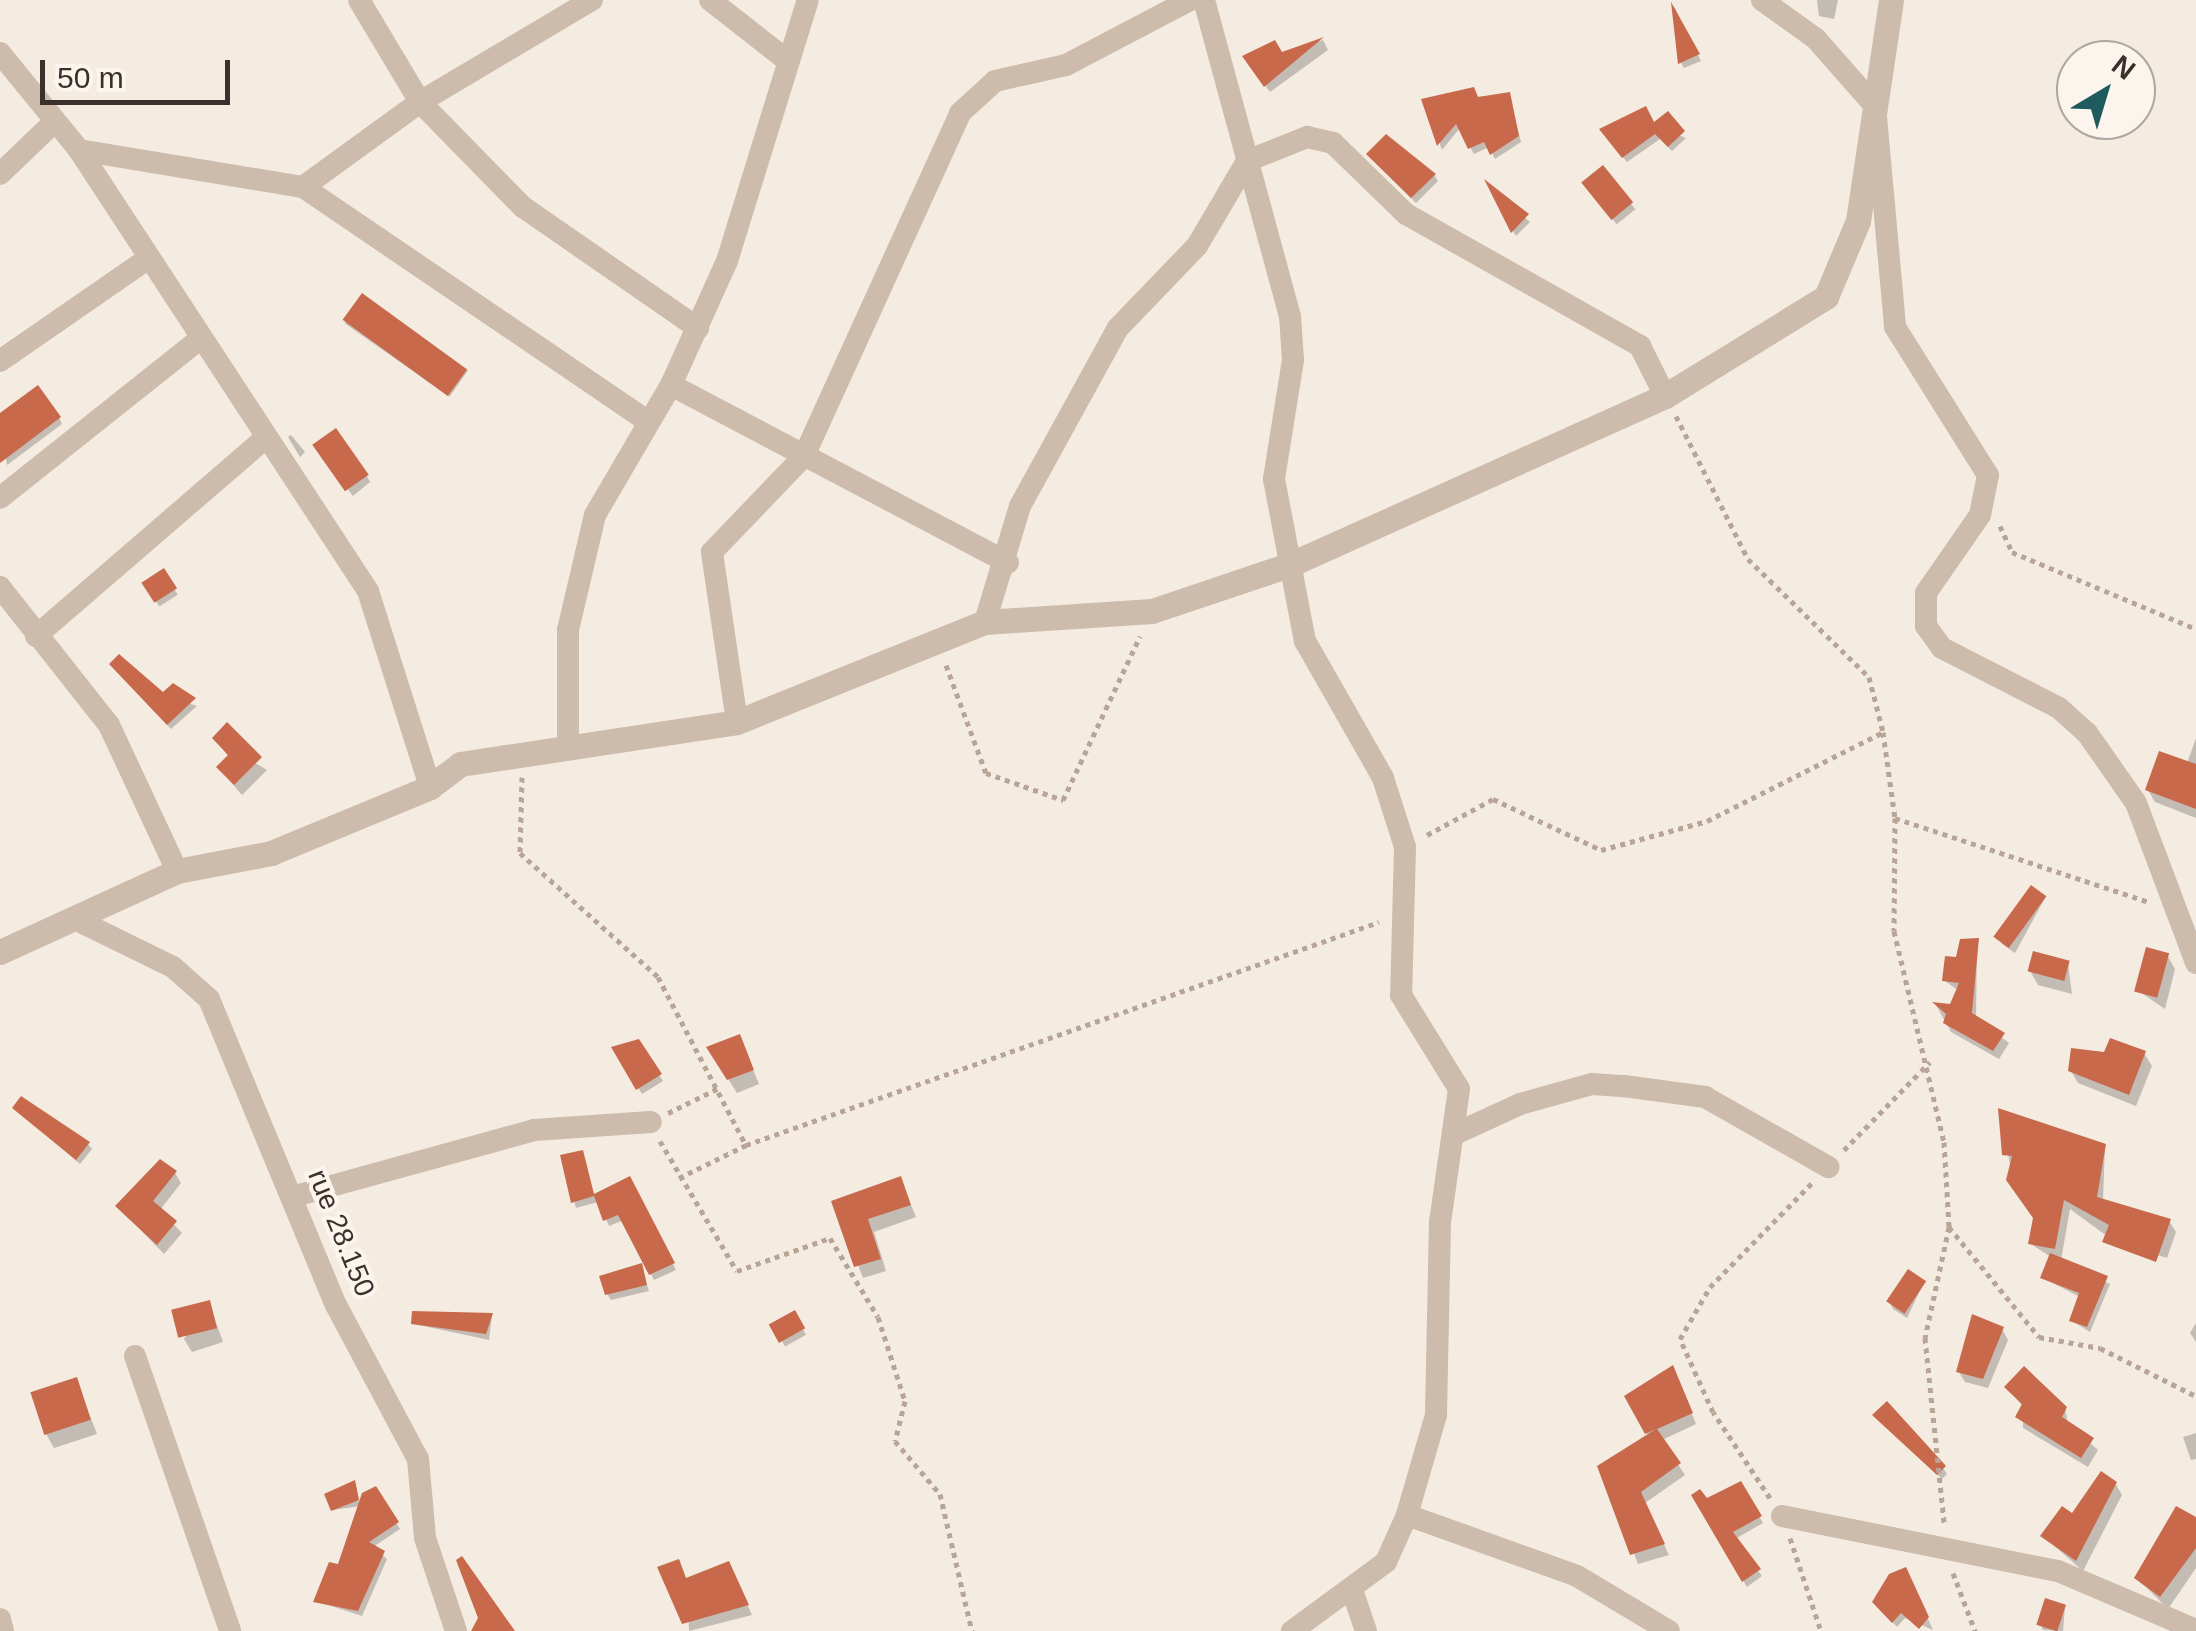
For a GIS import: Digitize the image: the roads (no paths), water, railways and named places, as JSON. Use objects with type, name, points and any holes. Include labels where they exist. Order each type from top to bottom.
[{"type":"street","points":[[358,0],[420,102],[523,207],[698,328]]},
{"type":"street","points":[[304,187],[420,102],[592,0]]},
{"type":"street","points":[[710,0],[789,62]]},
{"type":"street","points":[[568,748],[572,611],[595,515],[644,419],[671,384],[698,328],[758,174],[808,0]]},
{"type":"street","points":[[737,722],[712,552],[804,456],[960,113],[995,80],[1066,64],[1190,0]]},
{"type":"street","points":[[1204,0],[1290,316],[1293,360],[1274,478],[1305,642],[1383,778],[1405,847],[1401,995],[1407,1018],[1452,1071],[1458,1133],[1440,1222],[1436,1415],[1406,1514],[1386,1562],[1353,1593],[1292,1631]]},
{"type":"street","points":[[1762,0],[1816,39],[1876,106],[1895,327],[1988,475],[1980,515],[1926,593],[1926,626],[1942,648],[2058,708],[2086,733],[2136,803],[2170,910],[2196,963]]},
{"type":"street","points":[[0,952],[81,922],[177,871],[271,853],[430,787],[460,764],[522,749],[568,748],[737,722],[986,622],[1152,611],[1289,565],[1666,396],[1826,297],[1858,220],[1891,0]]},
{"type":"street","points":[[0,53],[79,150],[368,591],[430,787]]},
{"type":"street","points":[[0,174],[55,121]]},
{"type":"street","points":[[986,622],[1008,563],[1020,506],[1064,412],[1118,328],[1196,246],[1247,161],[1307,137],[1333,142],[1406,214],[1640,346],[1666,396]]},
{"type":"street","points":[[79,150],[304,187],[362,218],[644,419]]},
{"type":"street","points":[[0,361],[150,258]]},
{"type":"street","points":[[0,498],[201,338]]},
{"type":"street","points":[[671,384],[1008,563]]},
{"type":"street","points":[[36,636],[265,438]]},
{"type":"street","points":[[0,588],[108,725],[177,871]]},
{"type":"street","name":"rue 28.150","points":[[81,922],[172,966],[209,999],[295,1196],[336,1305],[418,1459],[425,1538],[456,1631]]},
{"type":"street","points":[[1458,1133],[1520,1104],[1592,1084],[1624,1086],[1704,1097],[1828,1166]]},
{"type":"street","points":[[295,1196],[534,1130],[650,1122]]},
{"type":"street","points":[[135,1356],[230,1631]]},
{"type":"street","points":[[1406,1514],[1577,1576],[1670,1631]]},
{"type":"street","points":[[1782,1516],[2058,1571],[2196,1630]]},
{"type":"street","points":[[1353,1593],[1366,1631]]},
{"type":"street","points":[[0,1619],[3,1631]]}]
